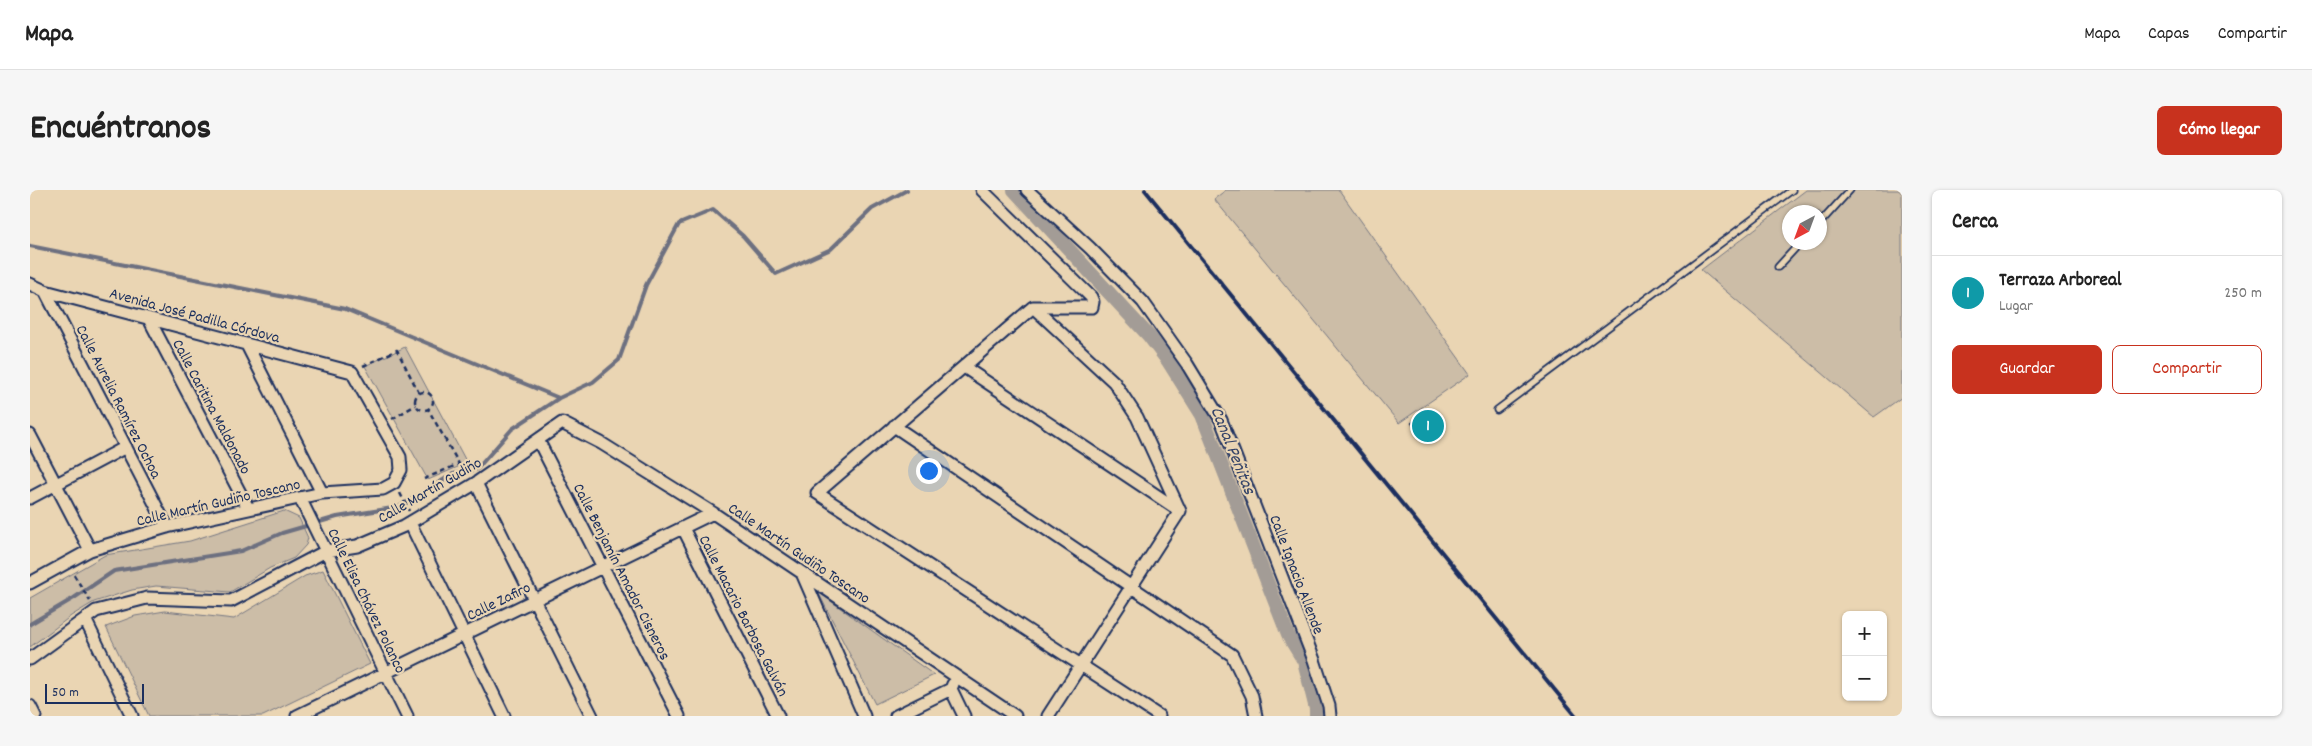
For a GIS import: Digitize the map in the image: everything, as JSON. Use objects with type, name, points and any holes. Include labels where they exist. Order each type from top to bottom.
[{"type":"street","points":[[982,190],[1091,297],[1092,307],[1033,307],[817,492],[1159,716]]},
{"type":"street","name":"Calle Ignacio Allende","points":[[1027,190],[1090,248],[1143,302],[1187,364],[1221,420],[1314,660],[1329,706],[1330,716]]},
{"type":"street","name":"Avenida José Padilla Córdova","points":[[30,284],[45,291],[352,372],[400,456]]},
{"type":"street","name":"Calle Aurelia Ramírez Ochoa","points":[[45,291],[167,527]]},
{"type":"street","points":[[1033,307],[1114,382],[1137,417],[1180,511]]},
{"type":"street","name":"Calle Caritina Maldonado","points":[[149,319],[248,508]]},
{"type":"street","points":[[247,345],[322,493]]},
{"type":"street","points":[[964,366],[1180,511]]},
{"type":"street","name":"Calle Martín Gudiño Toscano","points":[[562,423],[601,443],[713,514],[1015,716]]},
{"type":"street","name":"Calle Martín Gudiño","points":[[30,659],[96,612],[147,598],[231,601],[326,551],[357,546],[410,523],[476,483],[562,423]]},
{"type":"street","points":[[894,426],[1232,654],[1252,696],[1256,716]]},
{"type":"street","points":[[30,435],[90,550]]},
{"type":"street","name":"Calle Benjamín Amador Cisneros","points":[[538,440],[679,716]]},
{"type":"street","points":[[30,498],[126,447]]},
{"type":"street","name":"Calle Martín Gudiño Toscano","points":[[30,583],[90,550],[167,527],[322,493],[383,489],[394,483],[401,470],[400,456]]},
{"type":"street","points":[[476,483],[592,716]]},
{"type":"street","name":"Calle Elisa Chávez Polanco","points":[[300,498],[407,716]]},
{"type":"street","points":[[1048,716],[1180,511]]},
{"type":"street","name":"Calle Zafiro","points":[[297,716],[312,713],[464,634],[713,514]]},
{"type":"street","points":[[410,523],[504,716]]},
{"type":"street","name":"Calle Macario Barbosa Galván","points":[[683,528],[778,716]]},
{"type":"street","points":[[801,573],[864,716]]},
{"type":"street","points":[[84,619],[132,716]]},
{"type":"street","points":[[896,716],[951,689],[956,677]]},
{"type":"street","points":[[951,689],[964,716]]},
{"type":"street","points":[[30,706],[35,716]]},
{"type":"lane","points":[[1497,410],[1792,190]]},
{"type":"lane","points":[[1827,215],[1850,190]]},
{"type":"lane","points":[[1778,267],[1794,250]]},
{"type":"path","points":[[363,366],[396,350],[419,394]]},
{"type":"path","points":[[426,393],[431,396],[432,404],[428,409],[420,409],[416,405],[415,400],[419,394],[426,393]]},
{"type":"path","points":[[392,419],[416,405]]},
{"type":"path","points":[[424,480],[459,464],[428,409]]},
{"type":"path","points":[[401,495],[409,511]]},
{"type":"path","points":[[74,575],[92,605]]},
{"type":"shaded area","points":[[1226,190],[1339,190],[1470,374],[1399,423],[1214,199]]},
{"type":"shaded area","points":[[1806,190],[1898,190],[1902,193],[1902,397],[1874,417],[1701,270],[1782,208],[1782,250],[1827,250],[1827,205],[1786,205]]},
{"type":"shaded area","points":[[405,347],[467,463],[428,480],[365,366]]},
{"type":"shaded area","points":[[284,511],[299,518],[308,538],[306,545],[294,558],[270,568],[230,592],[156,586],[132,590],[94,602],[71,616],[30,647],[30,598],[105,555],[190,541]]},
{"type":"shaded area","points":[[323,570],[370,664],[263,716],[149,716],[106,627],[135,616],[165,611],[234,619],[305,576]]},
{"type":"shaded area","points":[[818,592],[934,675],[875,704]]},
{"type":"building","points":[[1428,409],[1444,429],[1428,443],[1411,423]]},
{"type":"waterway","points":[[30,624],[114,571],[241,551],[282,533],[337,517],[399,507],[453,474],[477,469],[512,429],[559,398],[593,382],[619,360],[646,285],[679,224],[713,210],[743,236],[776,274],[831,249],[872,209],[907,190]]},
{"type":"waterway","name":"Canal Peñitas","points":[[1014,190],[1149,336],[1168,361],[1202,415],[1288,635],[1304,661],[1316,716]]},
{"type":"waterway","points":[[30,246],[345,309],[559,398]]},
{"type":"railway","points":[[1145,190],[1576,716]]},
{"type":"place","name":"Terraza Arboreal","points":[[1428,426]]}]
